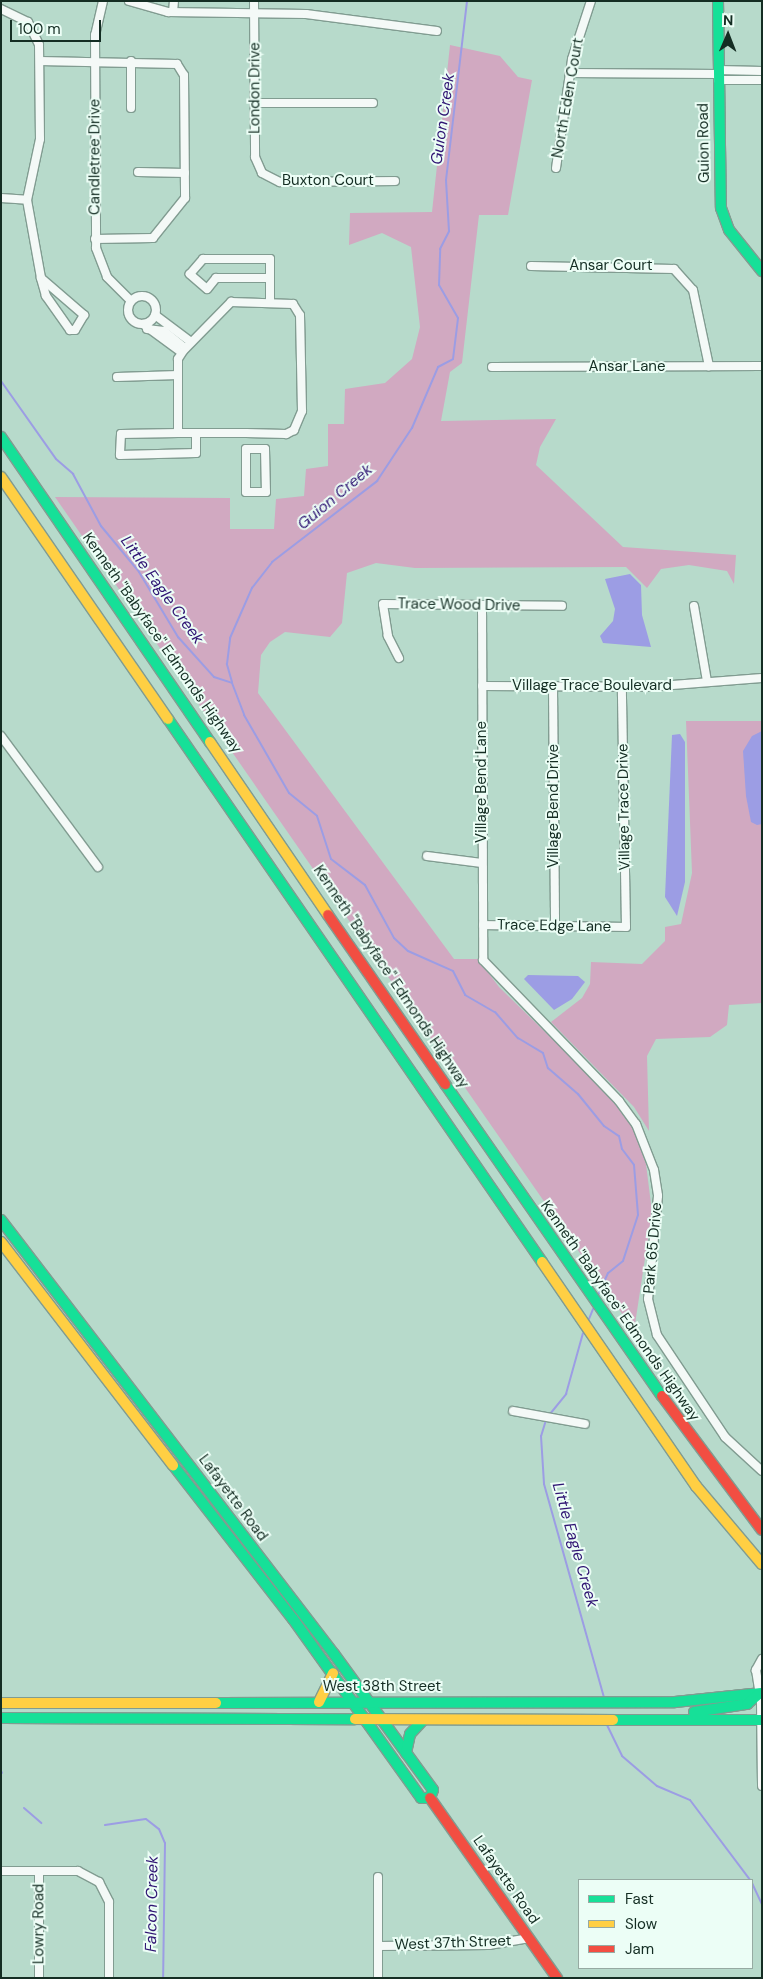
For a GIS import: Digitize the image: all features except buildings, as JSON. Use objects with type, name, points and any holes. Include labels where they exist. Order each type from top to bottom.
[{"type":"main road","name":"Guion Road","points":[[718,1],[721,212],[729,230],[762,270]]},
{"type":"main road","name":"Kenneth \"Babyface\" Edmonds Highway","points":[[1,437],[617,1336],[762,1530]]},
{"type":"main road","points":[[1,477],[609,1355],[702,1495],[762,1564]]},
{"type":"main road","name":"Lafayette Road","points":[[1,1220],[370,1702],[433,1790],[430,1798]]},
{"type":"main road","name":"Lafayette Road","points":[[1,1242],[332,1673],[421,1798],[430,1798]]},
{"type":"main road","points":[[319,1702],[328,1691],[332,1673]]},
{"type":"main road","points":[[681,1717],[747,1704],[761,1693]]},
{"type":"main road","name":"West 38th Street","points":[[1,1703],[630,1702],[701,1701],[761,1693]]},
{"type":"main road","points":[[148,1718],[157,1710],[201,1708],[213,1702]]},
{"type":"main road","points":[[96,1718],[111,1712],[137,1711],[144,1703]]},
{"type":"main road","points":[[1,1718],[423,1720],[681,1717],[761,1720]]},
{"type":"main road","points":[[406,1753],[412,1730],[423,1720]]},
{"type":"main road","name":"Lafayette Road","points":[[430,1798],[557,1978]]},
{"type":"street","name":"Candletree Drive","points":[[103,1],[96,29],[95,239],[105,275],[131,301],[129,315],[145,327],[186,347]]},
{"type":"street","points":[[130,1],[173,12],[306,14],[437,31]]},
{"type":"street","points":[[173,12],[174,1]]},
{"type":"street","name":"London Drive","points":[[254,1],[255,157],[262,173]]},
{"type":"street","name":"North Eden Court","points":[[556,168],[569,73],[591,1]]},
{"type":"street","points":[[1,9],[31,26],[39,42],[40,139],[26,200],[41,278],[46,296],[70,330],[76,330],[84,314],[41,278]]},
{"type":"street","points":[[40,61],[95,60],[177,64],[184,75],[185,198],[156,236],[95,239]]},
{"type":"street","points":[[131,61],[132,108]]},
{"type":"street","points":[[569,73],[718,74],[762,71]]},
{"type":"street","points":[[718,74],[762,80]]},
{"type":"street","points":[[255,103],[374,103]]},
{"type":"street","points":[[138,172],[185,173]]},
{"type":"street","name":"Buxton Court","points":[[262,173],[280,182],[395,181]]},
{"type":"street","points":[[1,198],[26,200]]},
{"type":"street","points":[[270,278],[216,278],[207,289],[190,274],[203,259],[270,259],[270,278],[270,300]]},
{"type":"street","name":"Ansar Court","points":[[531,266],[674,269],[693,290],[709,366]]},
{"type":"street","points":[[131,301],[148,298],[155,304],[155,315],[145,327]]},
{"type":"street","points":[[178,433],[178,375],[186,347],[228,303],[270,300],[289,302],[300,313],[302,415],[289,433],[196,433],[178,433],[121,434],[120,455],[196,453],[196,433]]},
{"type":"street","points":[[155,315],[186,347]]},
{"type":"street","name":"Ansar Lane","points":[[492,367],[762,366]]},
{"type":"street","points":[[117,377],[178,375]]},
{"type":"street","points":[[246,433],[246,449],[246,492],[266,492],[266,449],[246,449]]},
{"type":"street","name":"Trace Wood Drive","points":[[399,658],[388,636],[383,604],[562,606]]},
{"type":"street","name":"Village Bend Lane","points":[[482,605],[483,960]]},
{"type":"street","points":[[694,606],[708,681]]},
{"type":"street","name":"Village Trace Boulevard","points":[[482,686],[622,688],[762,678]]},
{"type":"street","name":"Village Bend Drive","points":[[553,686],[555,926]]},
{"type":"street","name":"Village Trace Drive","points":[[622,688],[626,927]]},
{"type":"street","points":[[1,736],[98,867]]},
{"type":"street","points":[[427,856],[482,863]]},
{"type":"street","name":"Trace Edge Lane","points":[[483,925],[626,927]]},
{"type":"street","name":"Park 65 Drive","points":[[483,960],[619,1100],[636,1124],[654,1170],[658,1196],[648,1299],[657,1335],[725,1437],[762,1471]]},
{"type":"street","points":[[513,1411],[585,1424]]},
{"type":"street","points":[[762,1658],[756,1670],[761,1693],[762,1786]]},
{"type":"street","points":[[1,1871],[83,1872],[101,1884],[109,1902],[109,1978]]},
{"type":"street","name":"Lowry Road","points":[[39,1871],[39,1978]]},
{"type":"street","points":[[378,1877],[378,1978]]},
{"type":"street","name":"West 37th Street","points":[[378,1946],[489,1945],[529,1938]]},
{"type":"shaded area","points":[[450,45],[500,56],[518,77],[532,80],[508,215],[479,215],[462,363],[450,372],[441,421],[556,419],[540,447],[536,465],[623,547],[736,555],[734,584],[727,571],[689,565],[661,569],[647,588],[626,567],[415,568],[376,563],[347,573],[342,623],[330,637],[285,632],[270,642],[261,655],[258,693],[454,959],[478,959],[499,987],[621,1106],[632,1124],[646,1164],[652,1212],[634,1331],[55,497],[230,498],[230,529],[274,529],[276,499],[304,496],[306,469],[328,466],[328,424],[344,424],[345,389],[385,383],[412,359],[420,327],[411,247],[382,233],[349,245],[350,213],[432,212]]},
{"type":"shaded area","points":[[686,721],[762,721],[762,1003],[729,1005],[727,1025],[710,1037],[656,1039],[647,1056],[649,1131],[634,1107],[551,1022],[582,998],[590,984],[591,962],[642,964],[665,941],[665,927],[681,924],[692,873]]},
{"type":"water","points":[[630,574],[641,585],[642,615],[651,647],[603,643],[600,636],[613,621],[615,609],[605,579]]},
{"type":"water","points":[[762,731],[762,824],[757,825],[751,822],[746,796],[743,751],[752,736]]},
{"type":"water","points":[[680,734],[685,742],[685,882],[677,916],[665,897],[672,735]]},
{"type":"water","points":[[528,975],[578,976],[585,982],[572,999],[554,1010],[524,979]]},
{"type":"waterway","name":"Guion Creek","points":[[232,682],[227,664],[230,638],[252,588],[272,562],[377,481],[412,428],[438,367],[453,359],[458,318],[439,285],[440,249],[449,231],[446,180],[467,1]]},
{"type":"waterway","name":"Little Eagle Creek","points":[[1,381],[56,459],[73,474],[101,526],[139,572],[178,637],[214,677],[232,683],[244,715],[289,793],[317,816],[331,859],[365,885],[394,938],[408,951],[453,971],[465,995],[495,1012],[518,1038],[543,1053],[548,1068],[578,1094],[604,1126],[619,1136],[622,1149],[634,1165],[638,1215],[623,1261],[608,1273],[597,1298]]},
{"type":"waterway","name":"Little Eagle Creek","points":[[589,1319],[593,1309]]},
{"type":"waterway","name":"Little Eagle Creek","points":[[550,1414],[566,1394],[583,1333]]},
{"type":"waterway","name":"Little Eagle Creek","points":[[546,1420],[541,1436],[544,1484],[604,1698]]},
{"type":"waterway","name":"Little Eagle Creek","points":[[607,1725],[622,1756],[657,1786],[690,1800],[749,1879]]},
{"type":"waterway","name":"Falcon Creek","points":[[24,1808],[41,1823]]},
{"type":"waterway","name":"Falcon Creek","points":[[105,1825],[146,1819],[159,1829],[165,1843],[163,1978]]},
{"type":"waterway","name":"Little Eagle Creek","points":[[753,1885],[762,1904]]},
{"type":"traffic: fast","points":[[718,1],[721,208],[729,230],[762,271]]},
{"type":"traffic: fast","points":[[1,437],[210,742]]},
{"type":"traffic: fast","points":[[168,719],[542,1262]]},
{"type":"traffic: fast","points":[[445,1084],[662,1396]]},
{"type":"traffic: fast","points":[[1,1220],[334,1654],[433,1790],[430,1798]]},
{"type":"traffic: fast","points":[[173,1465],[293,1619],[421,1798],[430,1798]]},
{"type":"traffic: fast","points":[[216,1703],[675,1702],[762,1693]]},
{"type":"traffic: fast","points":[[694,1712],[747,1704],[759,1694]]},
{"type":"traffic: fast","points":[[1,1718],[355,1719]]},
{"type":"traffic: fast","points":[[406,1753],[410,1734],[423,1720]]},
{"type":"traffic: fast","points":[[613,1720],[762,1720]]},
{"type":"traffic: slow","points":[[1,477],[168,719]]},
{"type":"traffic: slow","points":[[210,742],[328,915]]},
{"type":"traffic: slow","points":[[1,1242],[173,1465]]},
{"type":"traffic: slow","points":[[542,1262],[696,1486],[762,1564]]},
{"type":"traffic: slow","points":[[319,1702],[333,1673]]},
{"type":"traffic: slow","points":[[1,1703],[216,1703]]},
{"type":"traffic: slow","points":[[355,1719],[613,1720]]},
{"type":"traffic: jam","points":[[328,915],[445,1084]]},
{"type":"traffic: jam","points":[[662,1396],[762,1530]]},
{"type":"traffic: jam","points":[[430,1798],[557,1978]]}]
